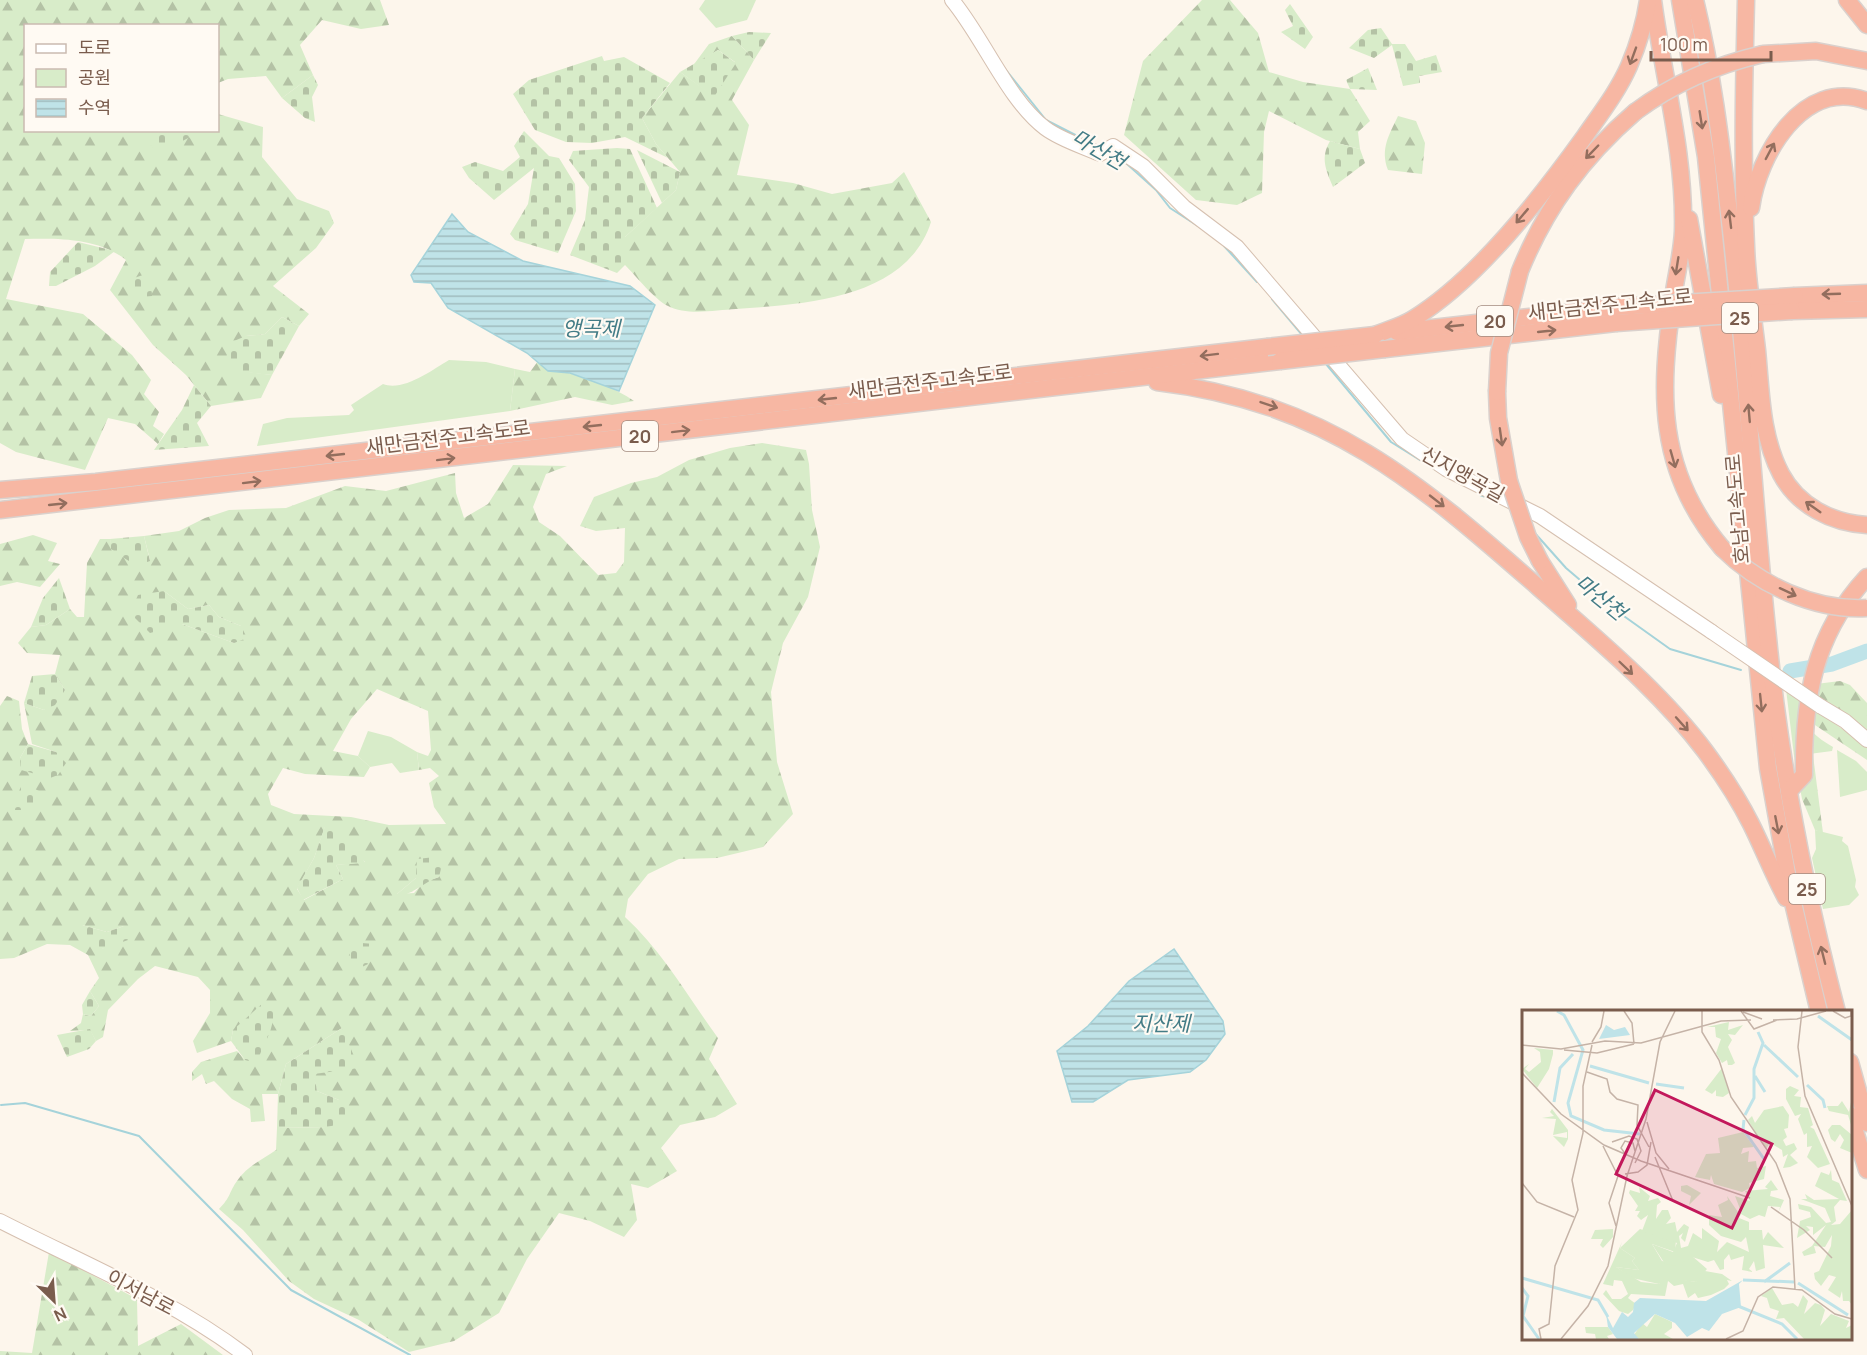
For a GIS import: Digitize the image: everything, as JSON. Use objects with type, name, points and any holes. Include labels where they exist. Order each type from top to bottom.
[{"type":"highway","points":[[1375,335],[1412,320],[1435,303],[1486,256],[1523,216],[1611,99],[1629,67],[1641,32],[1648,0]]},
{"type":"highway","points":[[1653,0],[1681,177],[1740,495]]},
{"type":"highway","name":"호남고속도로","points":[[1680,0],[1706,157],[1768,768],[1796,915],[1819,1010]]},
{"type":"highway","name":"호남고속도로","points":[[1695,0],[1704,38],[1734,251],[1768,638],[1785,765],[1810,906],[1837,1010]]},
{"type":"highway","points":[[1700,0],[1704,38]]},
{"type":"highway","points":[[1746,0],[1743,147],[1746,248],[1764,418],[1759,522]]},
{"type":"highway","points":[[1847,0],[1867,25]]},
{"type":"highway","points":[[1593,636],[1564,601],[1528,537],[1509,481],[1498,418],[1499,353],[1520,271],[1533,238],[1568,181],[1587,156],[1635,112],[1671,87],[1722,64],[1763,54],[1816,51],[1867,61]]},
{"type":"highway","points":[[1746,248],[1758,178],[1779,135],[1792,120],[1811,105],[1829,98],[1843,96],[1867,102]]},
{"type":"highway","points":[[1681,177],[1683,232],[1666,341],[1665,418],[1673,461],[1690,503],[1722,548],[1749,570],[1802,598],[1838,607],[1867,608]]},
{"type":"highway","name":"새만금전주고속도로","points":[[0,490],[96,482],[1375,335],[1793,303],[1867,293]]},
{"type":"highway","name":"새만금전주고속도로","points":[[1793,303],[1832,309],[1867,309]]},
{"type":"highway","points":[[1832,309],[1867,320]]},
{"type":"highway","name":"새만금전주고속도로","points":[[0,510],[1384,349],[1616,315]]},
{"type":"highway","points":[[1129,378],[1226,393],[1298,416],[1336,434],[1422,489],[1464,522],[1593,636],[1658,699],[1704,750],[1750,822],[1796,915]]},
{"type":"highway","points":[[1764,418],[1775,459],[1791,489],[1815,510],[1828,516],[1867,525]]},
{"type":"highway","points":[[1789,791],[1804,775],[1813,709],[1811,676],[1824,642],[1838,615],[1867,577]]},
{"type":"highway","points":[[1852,1066],[1867,1123]]},
{"type":"highway","points":[[1852,1118],[1867,1170]]},
{"type":"street","name":"신지앵곡길","points":[[952,0],[1032,117],[1059,137],[1100,154],[1113,146],[1143,166],[1184,207],[1237,247],[1402,439],[1446,469],[1540,516],[1712,632],[1813,709],[1845,721],[1867,740]]},
{"type":"street","name":"이서남로","points":[[0,1221],[137,1290],[245,1355]]},
{"type":"green space","points":[[0,0],[380,0],[389,25],[361,29],[322,20],[300,45],[313,75],[282,98],[266,76],[228,79],[219,83],[219,24],[24,24],[24,132],[219,132],[219,114],[263,127],[262,157],[297,199],[329,211],[334,223],[316,248],[273,286],[309,314],[299,326],[282,317],[265,334],[246,336],[233,370],[272,375],[261,398],[211,406],[186,375],[153,345],[110,290],[126,260],[91,243],[64,239],[25,239],[6,299],[83,314],[132,355],[151,380],[144,394],[159,412],[153,426],[164,434],[158,444],[135,424],[108,418],[85,470],[16,452],[0,443]]},
{"type":"green space","points":[[705,0],[756,0],[747,20],[716,28],[699,9]]},
{"type":"green space","points":[[1202,0],[1230,0],[1258,33],[1269,72],[1303,82],[1350,89],[1370,121],[1358,132],[1360,149],[1326,140],[1269,111],[1264,132],[1262,193],[1237,205],[1196,200],[1124,135],[1143,61]]},
{"type":"green space","points":[[1290,4],[1313,37],[1305,49],[1281,32],[1293,26],[1285,10]]},
{"type":"green space","points":[[1381,28],[1392,44],[1405,44],[1416,61],[1436,55],[1442,72],[1419,76],[1420,83],[1403,86],[1392,45],[1374,58],[1349,48],[1368,30]]},
{"type":"green space","points":[[749,32],[771,33],[754,60],[732,36]]},
{"type":"green space","points":[[732,36],[754,60],[732,100],[749,125],[737,175],[793,183],[832,194],[892,183],[904,172],[931,222],[918,248],[899,268],[876,282],[849,293],[821,300],[693,312],[676,309],[663,303],[625,265],[625,237],[676,190],[680,172],[656,144],[642,118],[680,72],[714,96],[735,62],[718,50],[692,67],[709,44]]},
{"type":"green space","points":[[718,50],[736,63],[714,97],[680,72]]},
{"type":"green space","points":[[602,56],[604,61],[624,57],[670,83],[642,118],[656,144],[668,158],[625,137],[592,143],[566,142],[535,130],[513,94],[529,80]]},
{"type":"green space","points":[[1368,68],[1377,90],[1350,89],[1346,80]]},
{"type":"green space","points":[[313,75],[318,85],[312,97],[315,122],[305,118],[282,98]]},
{"type":"green space","points":[[1398,116],[1416,121],[1425,143],[1422,174],[1388,170],[1385,149]]},
{"type":"green space","points":[[524,131],[549,156],[559,158],[575,184],[576,211],[558,253],[515,240],[510,234],[528,204],[534,168],[494,200],[469,178],[462,167],[475,162],[503,171],[520,157],[514,146]]},
{"type":"green space","points":[[144,132],[195,132],[196,134],[159,153],[148,143]]},
{"type":"green space","points":[[1330,141],[1360,149],[1365,163],[1333,187],[1325,159]]},
{"type":"green space","points":[[630,149],[657,208],[625,237],[625,265],[617,273],[570,255],[585,220],[589,187],[569,160],[573,151]]},
{"type":"green space","points":[[637,150],[680,172],[676,190],[662,203]]},
{"type":"green space","points":[[78,242],[115,251],[95,266],[56,286],[49,286],[50,272]]},
{"type":"green space","points":[[143,275],[151,281],[152,296],[139,297],[127,290],[128,280]]},
{"type":"green space","points":[[282,317],[299,326],[272,375],[233,371],[226,360],[229,343],[246,336],[265,334]]},
{"type":"green space","points":[[449,360],[486,362],[515,369],[510,411],[257,446],[263,424],[287,418],[349,415],[354,410],[351,405],[383,384],[391,386],[408,383]]},
{"type":"green space","points":[[538,361],[551,370],[580,376],[604,385],[634,401],[612,405],[575,397],[510,411],[515,369],[530,372]]},
{"type":"green space","points":[[194,385],[211,406],[197,423],[209,446],[154,450],[182,410]]},
{"type":"green space","points":[[762,443],[806,450],[809,464],[812,510],[820,547],[808,597],[783,643],[771,692],[777,762],[793,814],[763,847],[717,858],[679,859],[648,874],[628,899],[625,917],[663,960],[718,1038],[709,1059],[737,1104],[715,1117],[680,1125],[661,1148],[677,1171],[648,1188],[631,1184],[637,1220],[624,1237],[590,1221],[559,1213],[527,1259],[499,1313],[454,1341],[409,1352],[359,1320],[314,1299],[289,1281],[243,1230],[219,1209],[245,1171],[276,1150],[277,1128],[327,1127],[339,1100],[317,1091],[313,1073],[342,1028],[286,1064],[278,1094],[262,1094],[265,1121],[251,1122],[250,1109],[232,1099],[214,1081],[206,1084],[202,1074],[192,1081],[192,1072],[201,1062],[237,1051],[245,1060],[233,1030],[231,1041],[197,1053],[193,1041],[210,1013],[210,990],[198,977],[155,966],[138,979],[108,1010],[103,1037],[96,1041],[90,1030],[70,1031],[81,1023],[83,1014],[91,1016],[99,1006],[90,991],[99,978],[88,955],[70,945],[47,944],[14,958],[0,959],[0,706],[7,696],[19,701],[22,729],[28,744],[20,758],[56,752],[32,744],[24,703],[44,710],[65,690],[55,674],[60,655],[27,653],[18,643],[31,627],[46,625],[70,609],[77,617],[84,617],[87,563],[100,539],[110,539],[112,549],[150,560],[144,536],[179,531],[205,518],[229,510],[286,508],[345,486],[386,491],[455,473],[456,493],[464,518],[488,504],[513,465],[567,466],[546,474],[533,507],[539,522],[560,536],[598,575],[616,573],[624,562],[625,528],[596,531],[580,526],[594,497],[631,483],[657,477],[689,460],[730,448]],"holes":[[[164,591],[188,609],[209,605],[219,617],[241,626],[234,643],[182,624]],[[377,689],[428,711],[431,750],[428,756],[417,752],[419,770],[430,768],[439,776],[429,783],[434,807],[446,824],[389,825],[351,817],[294,814],[271,805],[268,794],[283,768],[305,774],[364,777],[370,767],[358,756],[333,751],[351,719]],[[325,827],[365,862],[336,865],[343,879],[304,900],[297,889],[314,858]],[[439,877],[424,882],[414,893],[397,894],[416,878]],[[82,925],[107,932],[124,926],[103,949]]]},
{"type":"green space","points":[[33,535],[57,543],[48,561],[60,564],[40,587],[17,582],[0,586],[0,544]]},
{"type":"green space","points":[[144,536],[150,561],[134,563],[111,549],[110,539]]},
{"type":"green space","points":[[59,578],[70,609],[46,625],[31,627],[43,598]]},
{"type":"green space","points":[[164,591],[188,609],[209,605],[219,617],[241,626],[247,638],[234,643],[182,624],[150,633],[130,613],[138,595]]},
{"type":"green space","points":[[55,674],[65,690],[55,705],[44,710],[24,703],[32,676]]},
{"type":"green space","points":[[1840,681],[1850,685],[1867,703],[1867,731],[1808,689],[1808,685]]},
{"type":"green space","points":[[1786,689],[1800,699],[1809,728],[1833,747],[1832,751],[1794,756]]},
{"type":"green space","points":[[1815,709],[1867,747],[1867,760],[1812,723]]},
{"type":"green space","points":[[368,731],[391,737],[417,752],[419,770],[400,773],[392,763],[370,767],[358,756]]},
{"type":"green space","points":[[28,744],[56,752],[66,763],[58,775],[50,778],[21,770],[20,758]]},
{"type":"green space","points":[[1837,750],[1856,761],[1867,772],[1867,790],[1840,797]]},
{"type":"green space","points":[[1813,755],[1823,833],[1815,830],[1802,799],[1794,756]]},
{"type":"green space","points":[[23,783],[39,791],[37,804],[28,810],[14,810],[13,803]]},
{"type":"green space","points":[[325,826],[339,832],[349,840],[365,863],[336,865],[343,879],[303,900],[297,888],[314,858]]},
{"type":"green space","points":[[1815,830],[1843,837],[1842,841],[1848,846],[1856,880],[1855,887],[1859,895],[1849,905],[1823,909],[1812,858],[1816,849]]},
{"type":"green space","points":[[444,856],[439,877],[416,890],[401,896],[397,894],[416,878],[417,859]]},
{"type":"green space","points":[[82,925],[107,932],[124,926],[128,940],[103,949],[81,937]]},
{"type":"green space","points":[[347,942],[375,944],[368,964],[358,969],[351,960]]},
{"type":"green space","points":[[90,991],[99,1006],[91,1016],[83,1014],[82,1005]]},
{"type":"green space","points":[[263,1003],[273,1009],[274,1017],[256,1063],[245,1060],[231,1041],[233,1030]]},
{"type":"green space","points":[[342,1028],[359,1068],[314,1074],[317,1091],[339,1100],[352,1111],[344,1123],[327,1127],[277,1128],[278,1094],[286,1064]]},
{"type":"green space","points":[[90,1029],[96,1041],[89,1049],[67,1057],[57,1035]]},
{"type":"green space","points":[[49,1252],[137,1299],[138,1346],[181,1324],[223,1355],[0,1355],[0,1351],[32,1353]]},
{"type":"water","name":"앵곡제","points":[[452,214],[468,232],[523,261],[630,286],[655,305],[619,391],[570,373],[548,371],[527,353],[448,308],[431,283],[414,282],[411,275]]},
{"type":"water","name":"지산제","points":[[1174,949],[1223,1021],[1225,1034],[1206,1060],[1190,1072],[1128,1080],[1093,1102],[1072,1102],[1057,1051],[1088,1026],[1129,981]]},
{"type":"waterway","name":"마산천","points":[[1002,65],[1046,120],[1093,144]]},
{"type":"waterway","name":"마산천","points":[[1111,154],[1127,164],[1156,190],[1170,208],[1201,228]]},
{"type":"waterway","name":"마산천","points":[[1224,246],[1257,282]]},
{"type":"waterway","name":"마산천","points":[[1272,299],[1303,336]]},
{"type":"waterway","name":"마산천","points":[[1326,364],[1391,442],[1439,472]]},
{"type":"waterway","name":"마산천","points":[[1480,495],[1494,500]]},
{"type":"waterway","name":"마산천","points":[[1533,531],[1566,568],[1614,609],[1670,649],[1741,670]]},
{"type":"waterway","name":"마산천","points":[[1790,671],[1832,664],[1867,651]]},
{"type":"waterway","points":[[1,1105],[25,1103],[139,1136],[291,1290],[410,1355]]}]
